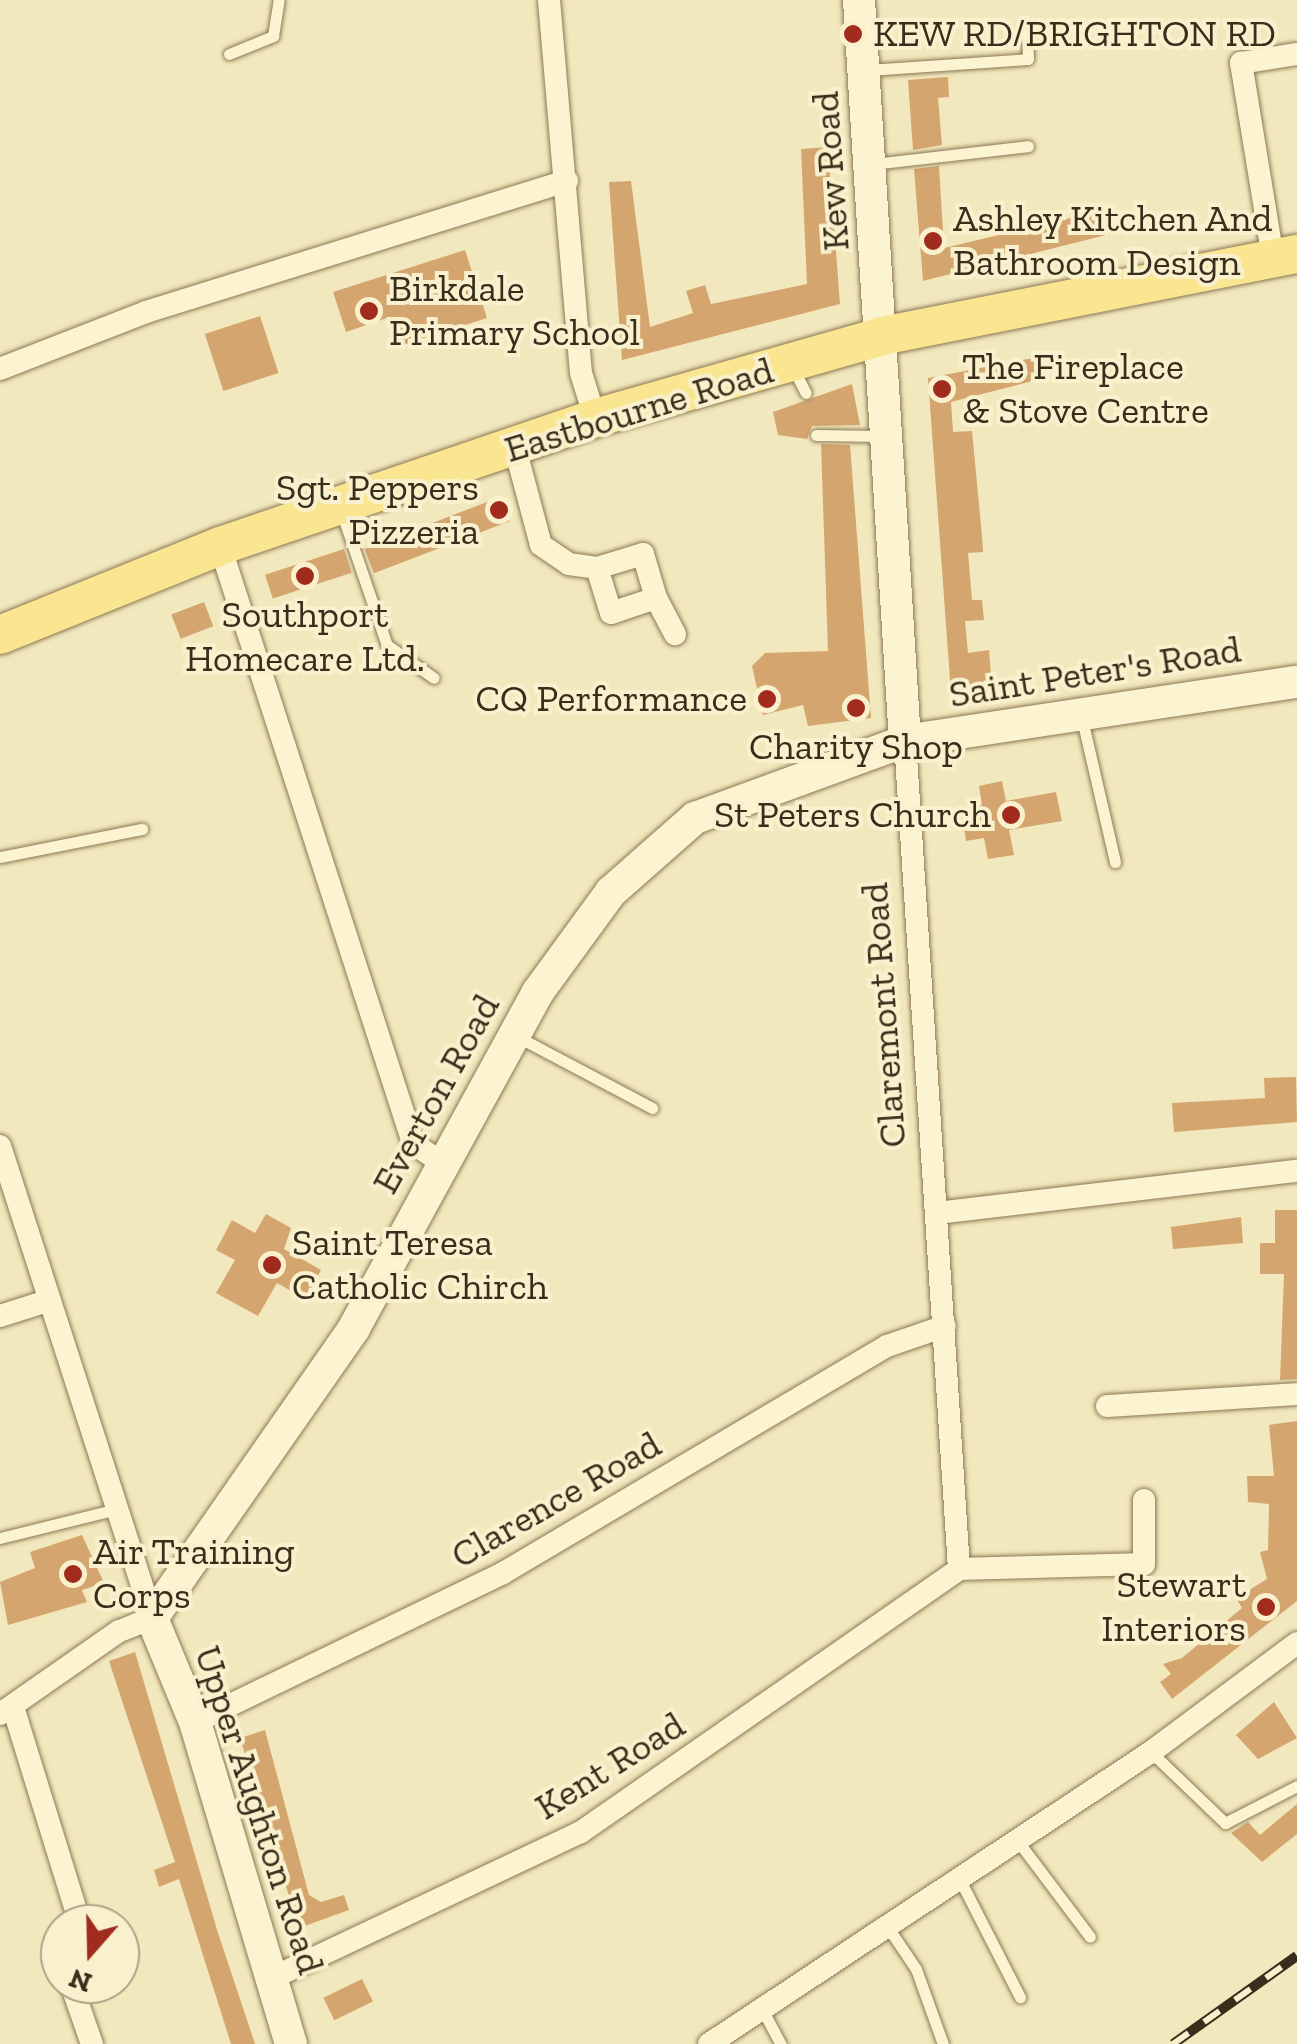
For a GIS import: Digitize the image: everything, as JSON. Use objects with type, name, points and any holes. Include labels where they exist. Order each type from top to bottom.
[{"type":"main road","name":"Kew Road","points":[[859,0],[882,336]]},
{"type":"main road","name":"Eastbourne Road","points":[[0,635],[220,546],[595,418],[798,378],[882,336],[1285,256]]},
{"type":"main road","name":"Claremont Road","points":[[882,336],[905,741]]},
{"type":"main road","name":"Saint Peter's Road","points":[[905,741],[1297,682]]},
{"type":"main road","name":"Everton Road","points":[[152,1618],[354,1328],[514,1035],[611,892],[695,818],[905,741]]},
{"type":"main road","name":"Upper Aughton Road","points":[[152,1618],[195,1722],[292,2044]]},
{"type":"street","points":[[548,0],[581,373],[595,418]]},
{"type":"street","points":[[1285,256],[1241,63],[1297,54]]},
{"type":"street","points":[[0,369],[164,306],[567,181]]},
{"type":"street","points":[[515,448],[542,544],[569,564],[597,568],[643,554],[656,598],[675,634]]},
{"type":"street","points":[[220,546],[413,1143],[443,1164]]},
{"type":"street","points":[[597,568],[611,614],[656,598]]},
{"type":"street","name":"Claremont Road","points":[[905,741],[959,1569]]},
{"type":"street","name":"Upper Aughton Road","points":[[0,1146],[152,1618]]},
{"type":"street","points":[[937,1213],[1297,1171]]},
{"type":"street","points":[[0,1316],[50,1300]]},
{"type":"street","name":"Clarence Road","points":[[195,1722],[503,1573],[887,1346],[945,1326]]},
{"type":"street","points":[[1107,1406],[1297,1394]]},
{"type":"street","points":[[959,1569],[1144,1564],[1144,1500]]},
{"type":"street","name":"Kent Road","points":[[272,1978],[582,1832],[959,1569]]},
{"type":"street","points":[[73,1904],[6,1710],[119,1630],[152,1618]]},
{"type":"street","points":[[709,2044],[1151,1752],[1297,1643]]},
{"type":"street","points":[[79,2004],[92,2044]]},
{"type":"lane","points":[[229,54],[273,36],[279,0]]},
{"type":"lane","points":[[864,70],[1028,59],[1027,34]]},
{"type":"lane","points":[[870,165],[1028,146]]},
{"type":"lane","points":[[816,435],[888,436]]},
{"type":"lane","points":[[340,506],[387,644],[434,678]]},
{"type":"lane","points":[[1081,715],[1116,862]]},
{"type":"lane","points":[[0,857],[142,829]]},
{"type":"lane","points":[[514,1035],[652,1108]]},
{"type":"lane","points":[[0,1538],[117,1508]]},
{"type":"lane","points":[[1151,1752],[1225,1823],[1297,1786]]},
{"type":"lane","points":[[1018,1840],[1090,1937]]},
{"type":"lane","points":[[959,1878],[1020,1996]]},
{"type":"lane","points":[[887,1926],[916,1968],[943,2044]]},
{"type":"lane","points":[[762,2009],[781,2044]]},
{"type":"building","points":[[948,77],[949,97],[938,98],[942,145],[913,150],[908,80]]},
{"type":"building","points":[[828,147],[840,304],[622,360],[609,182],[631,181],[650,327],[693,313],[686,291],[705,285],[711,304],[807,284],[801,149]]},
{"type":"building","points":[[939,166],[944,248],[1104,210],[1110,234],[923,281],[914,169]]},
{"type":"building","points":[[465,250],[487,318],[396,347],[387,318],[346,332],[333,292]]},
{"type":"building","points":[[260,316],[279,373],[223,391],[205,334]]},
{"type":"building","points":[[1039,357],[1044,378],[951,402],[953,432],[972,431],[982,536],[983,552],[968,553],[972,600],[982,600],[984,620],[965,621],[968,653],[989,650],[992,688],[951,693],[928,378]]},
{"type":"building","points":[[852,384],[860,425],[812,426],[807,439],[778,435],[773,412]]},
{"type":"building","points":[[821,444],[850,445],[871,718],[808,726],[803,705],[763,715],[752,666],[765,653],[828,651]]},
{"type":"building","points":[[500,497],[509,521],[374,573],[365,549]]},
{"type":"building","points":[[344,549],[352,573],[273,598],[265,575]]},
{"type":"building","points":[[204,602],[213,626],[181,639],[171,615]]},
{"type":"building","name":"St Peters Church","points":[[1002,781],[1006,801],[1056,792],[1062,821],[1009,830],[1014,855],[988,859],[984,838],[966,841],[961,809],[982,805],[979,786]]},
{"type":"building","points":[[1296,1077],[1297,1122],[1174,1132],[1172,1103],[1265,1098],[1264,1078]]},
{"type":"building","points":[[1275,1210],[1297,1210],[1297,1379],[1280,1380],[1284,1274],[1260,1274],[1260,1243],[1275,1243]]},
{"type":"building","name":"Saint Teresa Catholic Chirch","points":[[266,1214],[291,1228],[284,1249],[321,1270],[305,1299],[277,1283],[258,1316],[216,1293],[235,1260],[216,1250],[232,1220],[255,1233]]},
{"type":"building","points":[[1241,1217],[1243,1243],[1173,1249],[1171,1227]]},
{"type":"building","points":[[1297,1421],[1297,1601],[1172,1699],[1160,1682],[1171,1674],[1163,1664],[1182,1658],[1242,1608],[1236,1598],[1267,1579],[1260,1552],[1268,1550],[1269,1504],[1248,1502],[1247,1476],[1274,1476],[1269,1425]]},
{"type":"building","points":[[82,1535],[104,1583],[82,1590],[87,1602],[8,1625],[0,1582],[35,1568],[30,1552]]},
{"type":"building","points":[[135,1652],[255,2044],[231,2044],[179,1879],[159,1887],[154,1870],[175,1862],[109,1661]]},
{"type":"building","points":[[1274,1702],[1297,1738],[1258,1759],[1236,1735]]},
{"type":"building","points":[[265,1730],[309,1895],[321,1902],[344,1895],[349,1910],[299,1928],[240,1738]]},
{"type":"building","points":[[1297,1804],[1297,1834],[1262,1862],[1231,1833],[1248,1822],[1260,1835]]},
{"type":"building","points":[[362,1979],[373,2001],[334,2020],[323,1998]]},
{"type":"railway","points":[[1173,2044],[1297,1956]]},
{"type":"place","name":"KEW RD/BRIGHTON RD","points":[[853,34]]},
{"type":"place","name":"Ashley Kitchen And Bathroom Design","points":[[933,241]]},
{"type":"place","name":"Birkdale Primary School","points":[[369,311]]},
{"type":"place","name":"The Fireplace & Stove Centre","points":[[942,389]]},
{"type":"place","name":"Sgt. Peppers Pizzeria","points":[[499,510]]},
{"type":"place","name":"Southport Homecare Ltd.","points":[[305,576]]},
{"type":"place","name":"CQ Performance","points":[[767,699]]},
{"type":"place","name":"Charity Shop","points":[[856,708]]},
{"type":"place","name":"St Peters Church","points":[[1011,815]]},
{"type":"place","name":"Saint Teresa Catholic Chirch","points":[[272,1265]]},
{"type":"place","name":"Air Training Corps","points":[[73,1574]]},
{"type":"place","name":"Stewart Interiors","points":[[1266,1607]]}]
